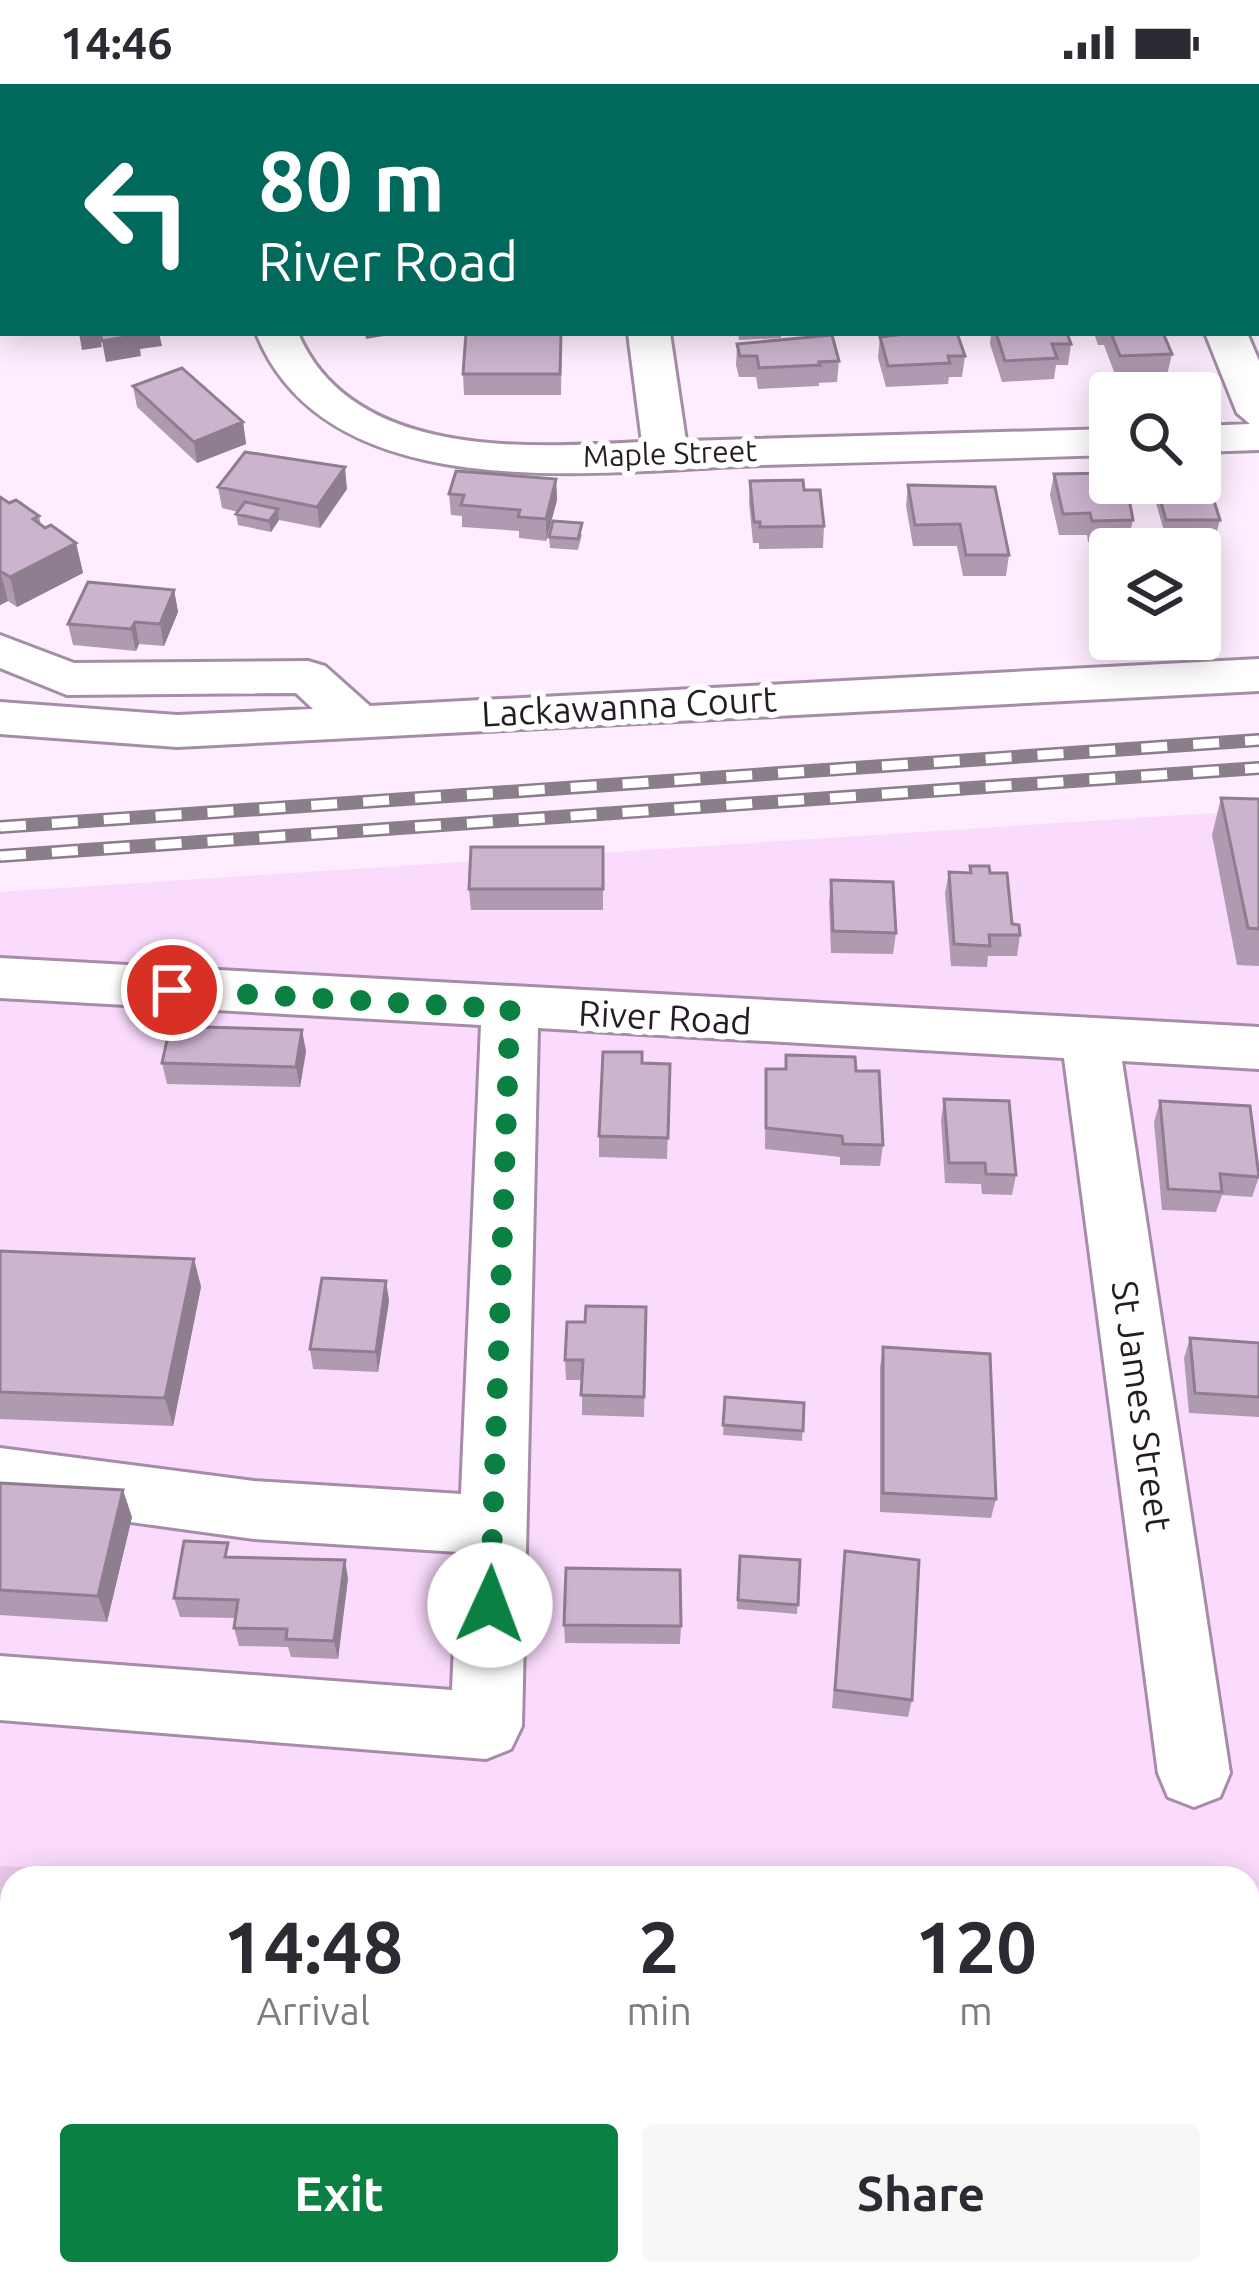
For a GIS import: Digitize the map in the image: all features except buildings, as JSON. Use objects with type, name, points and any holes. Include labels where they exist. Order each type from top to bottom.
[{"type":"street","name":"Maple Street","points":[[278,336],[283,354],[304,382],[335,407],[376,428],[424,445],[518,458],[1089,443]]},
{"type":"street","points":[[649,336],[666,454]]},
{"type":"street","points":[[1227,336],[1259,413]]},
{"type":"street","points":[[1221,438],[1259,437]]},
{"type":"street","points":[[0,650],[67,679],[308,677],[358,723]]},
{"type":"street","name":"Lackawanna Court","points":[[0,718],[177,731],[1259,676]]},
{"type":"street","name":"River Road","points":[[0,978],[1259,1048]]},
{"type":"street","points":[[0,1688],[486,1726],[510,1009]]},
{"type":"street","name":"St James Street","points":[[1090,1040],[1194,1772]]},
{"type":"street","points":[[0,1476],[254,1510],[494,1525]]},
{"type":"shaded area","points":[[1259,810],[1259,1866],[0,1866],[0,892]]},
{"type":"railway","points":[[0,827],[1259,740]]},
{"type":"railway","points":[[0,856],[1259,768]]},
{"type":"route","points":[[172,990],[510,1009],[490,1605]]}]
